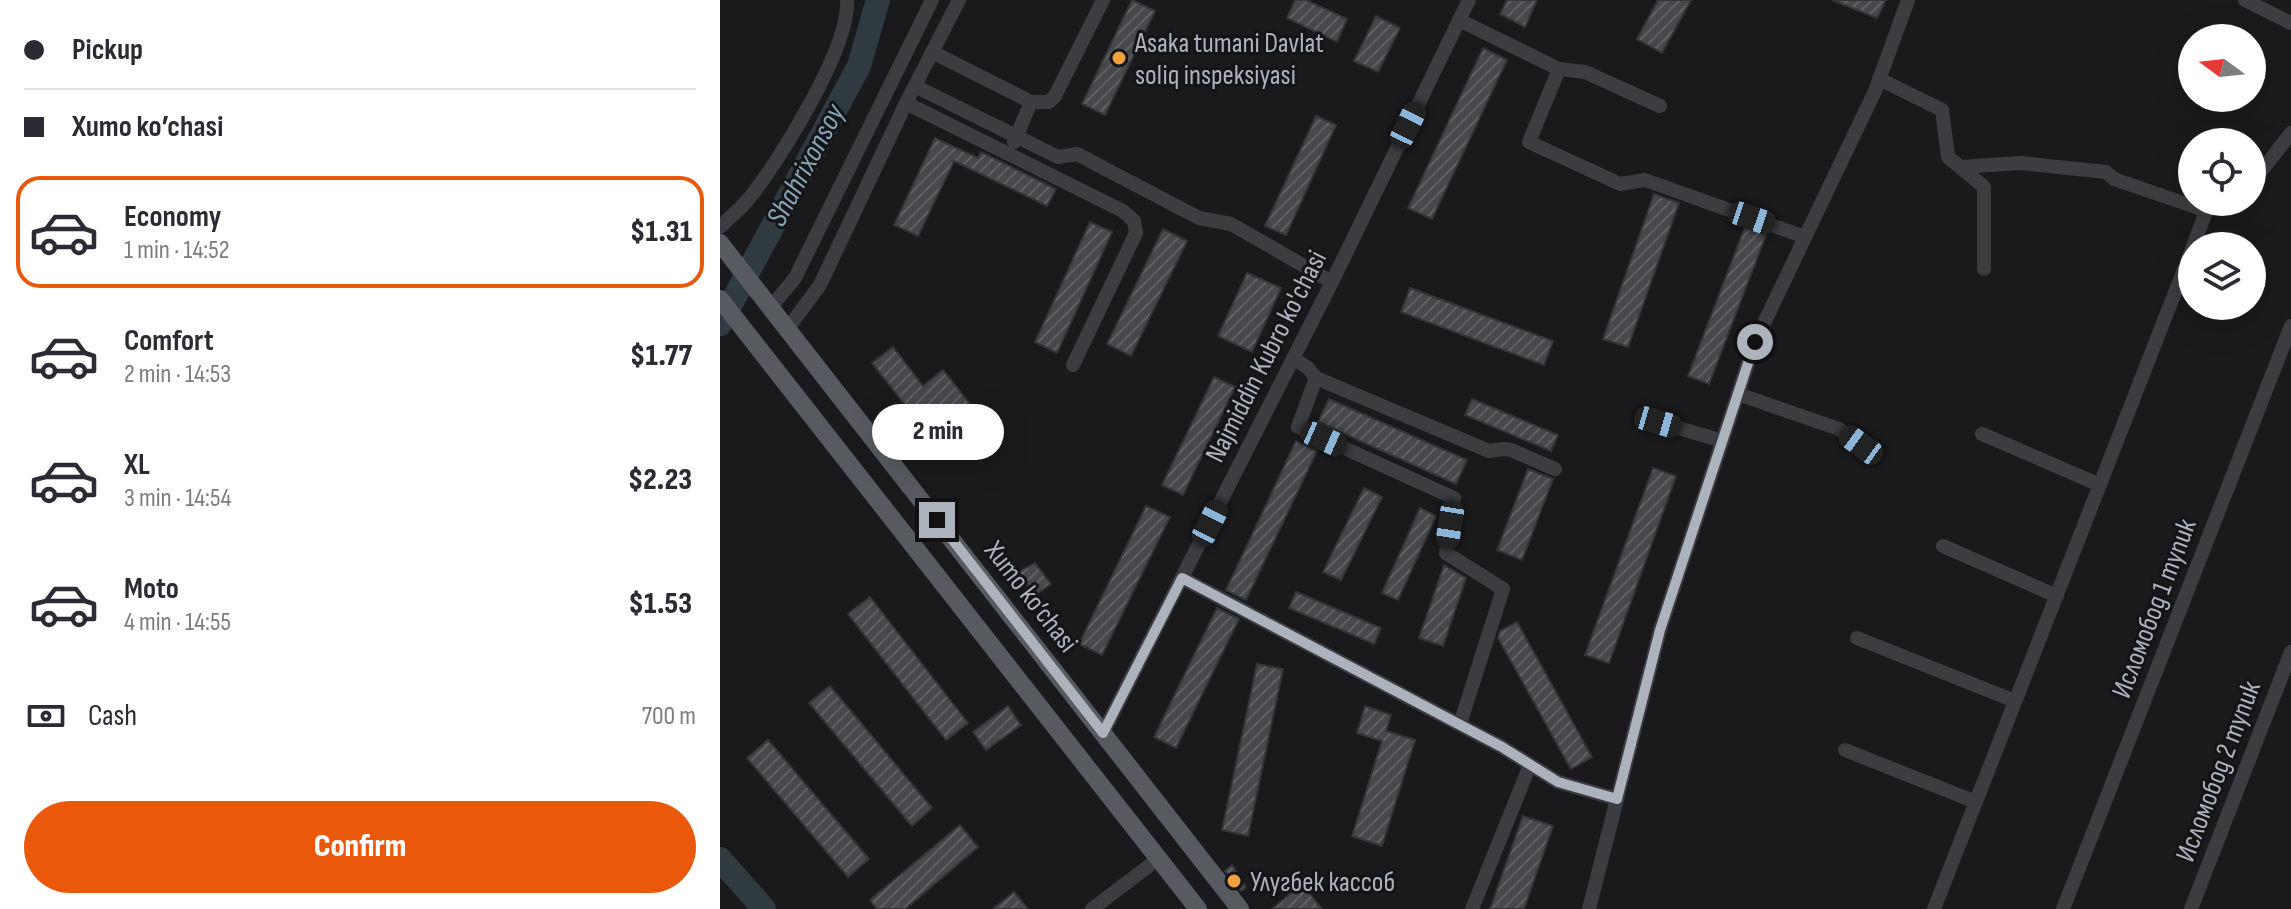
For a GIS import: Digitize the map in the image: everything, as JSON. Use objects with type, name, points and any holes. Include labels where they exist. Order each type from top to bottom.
[{"type":"main road","name":"Xumo ko’chasi","points":[[720,243],[1240,909]]},
{"type":"main road","points":[[720,299],[1198,909]]},
{"type":"main road","points":[[775,369],[800,345]]},
{"type":"street","points":[[720,227],[749,199],[776,162],[822,79],[844,30],[847,0]]},
{"type":"street","points":[[765,300],[795,278],[932,0]]},
{"type":"street","points":[[788,328],[820,285],[906,103],[959,0]]},
{"type":"street","points":[[932,52],[1031,102],[1041,104],[1055,96],[1103,0]]},
{"type":"street","name":"Najmiddin Kubro ko'chasi","points":[[1103,733],[1332,282],[1469,0]]},
{"type":"street","points":[[1589,909],[1660,630],[1755,342],[1879,79],[1908,0]]},
{"type":"street","points":[[2245,0],[2291,23]]},
{"type":"street","points":[[1459,20],[1559,69],[1585,72],[1660,106]]},
{"type":"street","points":[[1559,69],[1529,142],[1620,184],[1645,180],[1805,237]]},
{"type":"street","points":[[1879,79],[1942,110],[1948,157],[1984,187],[1984,269]]},
{"type":"street","points":[[915,86],[1058,157],[1077,154],[1199,218],[1231,224],[1332,282]]},
{"type":"street","points":[[1009,154],[1031,102]]},
{"type":"street","points":[[906,103],[1123,211],[1134,221],[1136,233],[1073,365]]},
{"type":"street","points":[[2266,165],[2291,133]]},
{"type":"street","points":[[1960,167],[2021,163],[2106,172],[2114,179],[2178,201]]},
{"type":"street","points":[[1934,909],[2178,283]]},
{"type":"street","name":"Исломобод 1 тупик","points":[[2063,909],[2291,326]]},
{"type":"street","points":[[1293,358],[1316,378],[1489,451],[1511,450],[1555,469]]},
{"type":"street","points":[[1316,378],[1298,427],[1454,498],[1446,553],[1503,589],[1460,724]]},
{"type":"street","points":[[1738,394],[1839,429],[1861,445]]},
{"type":"street","points":[[1658,422],[1723,441]]},
{"type":"street","points":[[1982,434],[2100,485]]},
{"type":"street","points":[[1943,546],[2057,596]]},
{"type":"street","points":[[1182,578],[1460,724],[1558,782],[1617,799]]},
{"type":"street","points":[[1857,638],[2015,701]]},
{"type":"street","name":"Исломобод 2 тупик","points":[[2191,909],[2291,652]]},
{"type":"street","points":[[1845,750],[1976,802]]},
{"type":"street","points":[[1472,909],[1530,765]]},
{"type":"street","points":[[1092,909],[1158,859]]},
{"type":"building","name":"Asaka tumani Davlat soliq inspeksiyasi","points":[[1132,0],[1155,11],[1105,115],[1082,104]]},
{"type":"building","points":[[1295,0],[1306,0],[1347,19],[1337,42],[1287,18]]},
{"type":"building","points":[[1507,0],[1537,0],[1525,27],[1500,14]]},
{"type":"building","points":[[1658,0],[1691,0],[1662,53],[1637,39]]},
{"type":"building","points":[[1832,0],[1886,0],[1877,18]]},
{"type":"building","points":[[1376,16],[1400,28],[1378,72],[1354,61]]},
{"type":"building","points":[[1483,48],[1507,60],[1432,219],[1408,208]]},
{"type":"building","points":[[1316,116],[1336,125],[1286,235],[1265,226]]},
{"type":"building","points":[[935,138],[978,158],[981,152],[1056,189],[1047,206],[954,161],[918,236],[894,225]]},
{"type":"building","points":[[1654,194],[1679,203],[1628,347],[1603,339]]},
{"type":"building","points":[[1090,222],[1112,232],[1057,353],[1035,342]]},
{"type":"building","points":[[1745,227],[1766,235],[1709,384],[1688,376]]},
{"type":"building","points":[[1163,229],[1187,241],[1131,356],[1107,344]]},
{"type":"building","points":[[1247,273],[1281,288],[1252,352],[1218,336]]},
{"type":"building","points":[[1410,288],[1553,341],[1544,365],[1401,312]]},
{"type":"building","points":[[893,347],[923,386],[943,370],[989,428],[968,444],[938,405],[918,421],[872,363]]},
{"type":"building","points":[[1214,377],[1235,387],[1183,495],[1162,485]]},
{"type":"building","points":[[1329,399],[1467,460],[1456,484],[1318,422]]},
{"type":"building","points":[[1472,399],[1558,435],[1551,451],[1465,415]]},
{"type":"building","points":[[1296,441],[1317,451],[1246,600],[1226,590]]},
{"type":"building","points":[[1653,468],[1676,476],[1609,663],[1585,655]]},
{"type":"building","points":[[1528,469],[1553,479],[1522,560],[1497,550]]},
{"type":"building","points":[[1364,488],[1382,497],[1341,580],[1323,572]]},
{"type":"building","points":[[1146,506],[1170,517],[1102,655],[1079,644]]},
{"type":"building","points":[[1420,508],[1436,516],[1398,600],[1382,593]]},
{"type":"building","points":[[1035,563],[1051,584],[1035,595],[1017,573]]},
{"type":"building","points":[[1444,565],[1466,578],[1443,646],[1419,638]]},
{"type":"building","points":[[1296,592],[1381,628],[1374,644],[1289,608]]},
{"type":"building","points":[[870,597],[968,723],[946,740],[848,614]]},
{"type":"building","points":[[1217,608],[1239,619],[1176,748],[1154,737]]},
{"type":"building","points":[[1517,622],[1592,757],[1571,769],[1498,638],[1500,631]]},
{"type":"building","points":[[1257,664],[1283,669],[1248,836],[1222,830]]},
{"type":"building","points":[[830,686],[932,808],[912,826],[809,703]]},
{"type":"building","points":[[1008,706],[1021,725],[986,750],[973,732]]},
{"type":"building","points":[[1365,706],[1391,715],[1386,731],[1415,740],[1382,846],[1352,836],[1382,741],[1357,733]]},
{"type":"building","points":[[768,740],[869,859],[848,877],[747,758]]},
{"type":"building","points":[[1523,816],[1553,826],[1524,909],[1490,909]]},
{"type":"building","points":[[960,825],[978,847],[905,909],[877,909],[870,900]]},
{"type":"building","points":[[1232,865],[1246,888],[1241,891],[1225,871]]},
{"type":"building","points":[[1302,884],[1322,909],[1272,909]]},
{"type":"building","points":[[1014,892],[1028,909],[993,909]]},
{"type":"waterway","name":"Shahrixonsoy","points":[[720,324],[859,66],[878,0]]},
{"type":"waterway","name":"Shahrixonsoy","points":[[720,859],[764,909]]},
{"type":"place","name":"Asaka tumani Davlat soliq inspeksiyasi","points":[[1119,58]]},
{"type":"place","name":"Улугбек кассоб","points":[[1234,881]]},
{"type":"route","points":[[937,520],[1103,733],[1182,578],[1502,747],[1558,782],[1617,799],[1660,630],[1755,342]]}]
